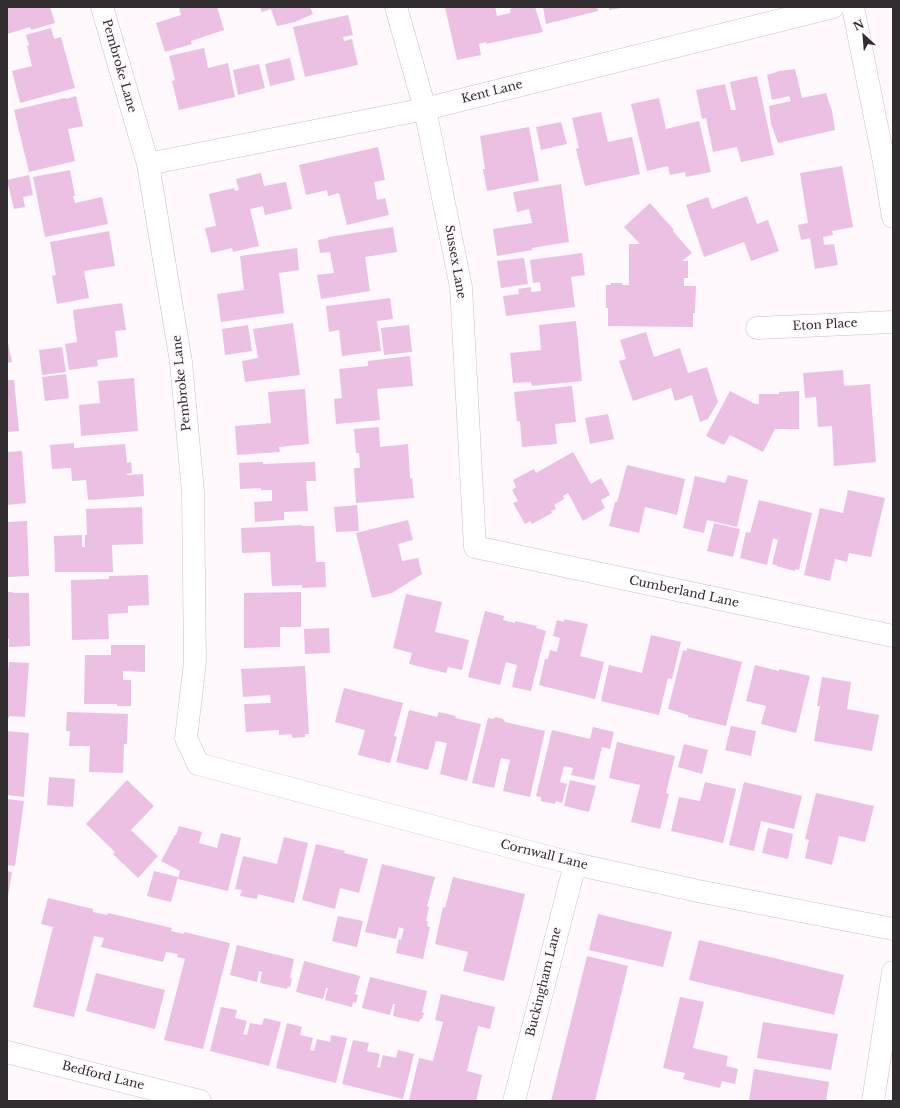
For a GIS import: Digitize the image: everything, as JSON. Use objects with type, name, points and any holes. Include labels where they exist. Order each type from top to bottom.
[{"type":"street","name":"Pembroke Lane","points":[[102,7],[148,164],[181,362],[193,492],[195,662],[186,738],[198,764]]},
{"type":"street","name":"Sussex Lane","points":[[396,7],[425,109],[461,287],[475,547]]},
{"type":"street","name":"Kent Lane","points":[[148,164],[425,109],[833,7]]},
{"type":"street","points":[[853,7],[884,162],[893,217]]},
{"type":"street","name":"Eton Place","points":[[757,328],[893,322]]},
{"type":"street","name":"Cumberland Lane","points":[[475,547],[893,636]]},
{"type":"street","name":"Cornwall Lane","points":[[198,764],[575,864],[698,891],[893,930]]},
{"type":"street","name":"Buckingham Lane","points":[[514,1101],[575,864]]},
{"type":"street","points":[[873,1101],[893,972]]},
{"type":"street","name":"Bedford Lane","points":[[7,1052],[200,1101]]},
{"type":"building","points":[[7,7],[50,7],[55,23],[31,30],[30,27],[7,34]]},
{"type":"building","points":[[179,7],[217,7],[224,30],[191,41],[192,44],[165,52],[156,23],[181,15]]},
{"type":"building","points":[[260,7],[310,7],[313,14],[295,22],[277,26],[271,9],[262,12]]},
{"type":"building","points":[[445,7],[495,7],[497,16],[510,13],[510,9],[516,7],[535,7],[543,32],[486,44],[486,42],[479,44],[481,55],[457,60]]},
{"type":"building","points":[[543,7],[597,7],[598,11],[546,24]]},
{"type":"building","points":[[609,7],[621,7],[621,8],[609,10]]},
{"type":"building","points":[[348,15],[353,35],[343,37],[344,41],[352,39],[358,65],[305,77],[293,27]]},
{"type":"building","points":[[51,28],[54,39],[61,37],[75,88],[20,103],[12,71],[32,66],[26,35]]},
{"type":"building","points":[[204,48],[208,68],[228,63],[235,97],[179,110],[172,81],[175,80],[169,56]]},
{"type":"building","points":[[290,58],[295,80],[270,86],[265,64]]},
{"type":"building","points":[[259,64],[265,88],[238,95],[233,70]]},
{"type":"building","points":[[795,69],[802,98],[826,93],[832,111],[835,130],[778,143],[771,124],[769,106],[791,101],[789,96],[772,100],[767,75]]},
{"type":"building","points":[[757,76],[774,155],[741,162],[737,147],[713,152],[706,118],[702,119],[696,90],[725,84],[731,110],[736,110],[730,82]]},
{"type":"building","points":[[76,96],[83,126],[68,129],[75,161],[29,172],[14,110]]},
{"type":"building","points":[[659,98],[666,129],[699,121],[711,172],[686,177],[685,172],[670,175],[668,166],[647,171],[631,104]]},
{"type":"building","points":[[601,112],[608,142],[632,137],[640,174],[585,186],[576,149],[579,148],[572,118]]},
{"type":"building","points":[[561,122],[567,144],[541,150],[536,127]]},
{"type":"building","points":[[529,127],[539,181],[487,191],[480,136]]},
{"type":"building","points":[[378,147],[385,180],[374,182],[377,200],[385,198],[389,215],[347,225],[339,193],[328,196],[327,190],[306,195],[299,165]]},
{"type":"building","points":[[842,166],[853,227],[832,231],[833,235],[823,237],[824,245],[834,244],[838,265],[815,269],[810,238],[801,240],[798,225],[808,223],[800,173]]},
{"type":"building","points":[[70,170],[75,203],[102,197],[108,224],[45,237],[33,177]]},
{"type":"building","points":[[261,173],[264,186],[286,182],[292,209],[265,215],[263,206],[250,209],[259,246],[233,252],[232,248],[211,253],[205,228],[216,226],[209,194],[234,188],[235,191],[239,190],[236,179]]},
{"type":"building","points":[[29,175],[33,195],[23,197],[25,207],[14,209],[7,180]]},
{"type":"building","points":[[561,184],[569,242],[497,256],[493,229],[532,223],[529,209],[517,212],[513,192]]},
{"type":"building","points":[[747,196],[757,224],[768,220],[779,251],[751,261],[744,242],[704,257],[686,205],[708,197],[712,209]]},
{"type":"building","points":[[650,203],[692,253],[682,261],[688,261],[688,278],[684,278],[684,286],[696,286],[693,327],[608,326],[606,285],[611,285],[611,283],[622,283],[622,285],[629,285],[629,244],[640,244],[624,227]]},
{"type":"building","points":[[393,227],[397,252],[365,257],[370,291],[321,299],[317,275],[334,273],[330,252],[320,253],[318,240],[328,237]]},
{"type":"building","points":[[109,231],[115,266],[84,271],[89,298],[57,304],[52,276],[56,275],[50,242]]},
{"type":"building","points":[[297,248],[299,270],[279,273],[284,313],[221,322],[217,294],[244,290],[240,256]]},
{"type":"building","points":[[582,253],[585,275],[571,277],[575,307],[506,316],[503,296],[519,294],[518,289],[531,287],[531,292],[541,291],[540,282],[533,283],[530,260]]},
{"type":"building","points":[[524,258],[528,284],[501,288],[497,261]]},
{"type":"building","points":[[390,298],[393,319],[377,321],[381,351],[342,356],[339,330],[329,332],[326,306]]},
{"type":"building","points":[[122,303],[126,330],[115,331],[118,357],[97,360],[98,366],[69,370],[65,344],[77,342],[73,310]]},
{"type":"building","points":[[576,321],[582,381],[532,386],[531,382],[513,383],[510,353],[541,350],[539,325]]},
{"type":"building","points":[[293,323],[300,375],[245,382],[242,361],[258,358],[253,329]]},
{"type":"building","points":[[248,325],[252,351],[225,355],[222,329]]},
{"type":"building","points":[[409,325],[412,352],[384,355],[381,328]]},
{"type":"building","points":[[646,332],[654,357],[680,348],[688,373],[707,367],[718,402],[708,419],[700,422],[692,395],[675,401],[671,388],[633,401],[619,361],[626,359],[620,340]]},
{"type":"building","points":[[7,338],[12,362],[7,363]]},
{"type":"building","points":[[62,347],[66,372],[42,375],[39,350]]},
{"type":"building","points":[[410,356],[413,386],[377,389],[380,420],[336,424],[334,399],[342,398],[339,369],[368,366],[368,361]]},
{"type":"building","points":[[843,370],[844,386],[870,384],[876,462],[834,466],[832,426],[818,427],[816,397],[805,398],[803,373]]},
{"type":"building","points":[[66,374],[69,398],[45,401],[42,377]]},
{"type":"building","points":[[134,378],[138,431],[81,436],[79,405],[100,403],[98,381]]},
{"type":"building","points":[[7,380],[14,380],[19,431],[7,432]]},
{"type":"building","points":[[572,386],[576,422],[555,424],[557,444],[522,447],[520,421],[517,422],[514,392]]},
{"type":"building","points":[[305,389],[309,444],[279,447],[280,452],[237,455],[235,426],[271,423],[268,392]]},
{"type":"building","points":[[730,391],[755,404],[759,404],[759,394],[779,394],[779,392],[799,391],[799,429],[775,429],[763,452],[730,435],[724,445],[706,436]]},
{"type":"building","points":[[608,414],[614,439],[590,444],[585,418]]},
{"type":"building","points":[[379,427],[380,447],[408,444],[410,478],[412,478],[414,498],[356,503],[354,468],[360,468],[359,453],[356,453],[354,429]]},
{"type":"building","points":[[74,443],[74,448],[125,444],[127,463],[131,462],[132,473],[126,474],[143,474],[144,496],[88,500],[86,480],[72,481],[71,468],[52,469],[50,445]]},
{"type":"building","points":[[22,451],[26,503],[7,505],[7,452]]},
{"type":"building","points":[[573,452],[591,484],[601,478],[610,495],[601,500],[605,508],[583,521],[568,493],[563,496],[564,499],[554,505],[556,509],[551,511],[552,513],[532,524],[530,521],[525,524],[513,503],[518,501],[512,490],[516,487],[513,480],[534,469],[536,473]]},
{"type":"building","points":[[263,462],[263,464],[315,462],[316,481],[306,481],[308,511],[284,512],[284,520],[255,522],[254,502],[272,501],[272,490],[261,490],[261,488],[240,489],[239,463]]},
{"type":"building","points":[[627,465],[685,479],[677,515],[645,507],[639,533],[609,526]]},
{"type":"building","points":[[728,475],[748,480],[737,527],[707,520],[704,533],[683,528],[695,476],[725,483]]},
{"type":"building","points":[[848,490],[885,498],[871,557],[849,553],[847,562],[835,559],[830,581],[804,575],[820,508],[843,513]]},
{"type":"building","points":[[759,500],[812,513],[799,570],[795,569],[795,571],[772,564],[778,540],[773,538],[767,565],[740,558],[746,532],[750,533]]},
{"type":"building","points":[[357,505],[359,531],[336,532],[334,507]]},
{"type":"building","points":[[142,507],[143,544],[112,545],[113,572],[55,572],[54,536],[82,535],[82,547],[85,547],[85,535],[87,535],[86,509]]},
{"type":"building","points":[[408,520],[413,540],[398,544],[402,561],[418,558],[422,574],[392,593],[372,598],[356,533]]},
{"type":"building","points":[[27,521],[29,576],[7,577],[7,522]]},
{"type":"building","points":[[714,523],[740,529],[733,557],[707,551]]},
{"type":"building","points":[[302,525],[314,526],[316,562],[325,562],[326,587],[302,588],[302,585],[272,586],[270,552],[242,553],[241,528]]},
{"type":"building","points":[[148,575],[149,605],[128,606],[128,613],[108,614],[109,639],[72,640],[71,580],[109,579],[109,576]]},
{"type":"building","points":[[7,592],[29,593],[30,646],[9,647],[9,639],[7,639]]},
{"type":"building","points":[[301,592],[301,627],[280,627],[280,647],[244,648],[244,593]]},
{"type":"building","points":[[406,594],[442,602],[435,632],[469,640],[462,670],[448,667],[446,673],[409,664],[412,653],[393,648]]},
{"type":"building","points":[[485,611],[504,616],[503,620],[537,626],[536,628],[546,631],[531,691],[512,687],[517,665],[506,662],[500,685],[468,677]]},
{"type":"building","points":[[564,619],[588,624],[580,656],[604,662],[595,699],[539,685],[545,659],[548,659],[550,650],[557,652],[560,638],[553,636],[557,620],[564,622]]},
{"type":"building","points":[[329,628],[330,653],[305,654],[304,629]]},
{"type":"building","points":[[651,635],[681,642],[672,679],[668,678],[659,715],[601,701],[609,665],[642,673]]},
{"type":"building","points":[[111,645],[145,645],[145,672],[123,671],[123,680],[131,680],[131,706],[117,706],[117,704],[84,704],[85,655],[111,655]]},
{"type":"building","points":[[687,648],[742,662],[726,726],[688,717],[688,715],[668,709],[683,650],[687,651]]},
{"type":"building","points":[[9,662],[29,663],[25,717],[9,716],[9,718],[7,718],[7,672]]},
{"type":"building","points":[[755,665],[810,676],[796,733],[761,724],[766,706],[746,701]]},
{"type":"building","points":[[305,666],[309,734],[305,734],[305,737],[293,738],[291,734],[279,735],[279,730],[246,732],[244,704],[271,703],[270,695],[243,697],[241,669]]},
{"type":"building","points":[[822,677],[851,682],[847,709],[879,715],[872,751],[814,741],[820,706],[817,706]]},
{"type":"building","points":[[344,688],[403,703],[394,736],[397,737],[390,763],[358,755],[365,730],[335,722]]},
{"type":"building","points":[[409,710],[437,717],[439,712],[456,716],[455,718],[481,724],[467,781],[440,774],[447,743],[436,741],[428,770],[396,762]]},
{"type":"building","points":[[67,712],[128,714],[127,744],[124,744],[123,773],[89,772],[90,746],[69,746],[70,731],[66,731]]},
{"type":"building","points":[[496,717],[503,719],[505,722],[545,731],[530,797],[503,791],[510,760],[501,758],[494,788],[472,783],[488,718],[493,719]]},
{"type":"building","points":[[731,726],[756,731],[751,756],[725,750]]},
{"type":"building","points":[[593,727],[614,732],[610,749],[602,747],[594,780],[571,775],[573,768],[564,766],[560,782],[567,784],[562,803],[556,801],[555,804],[541,801],[541,797],[536,796],[552,730],[590,739]]},
{"type":"building","points":[[7,731],[29,733],[24,797],[7,795]]},
{"type":"building","points":[[617,742],[675,756],[666,793],[669,794],[660,829],[631,822],[640,785],[609,778]]},
{"type":"building","points":[[684,744],[708,750],[702,774],[678,767]]},
{"type":"building","points":[[49,777],[75,779],[73,807],[47,805]]},
{"type":"building","points":[[127,780],[154,806],[131,830],[158,856],[138,878],[113,854],[115,852],[86,824]]},
{"type":"building","points":[[570,780],[596,786],[589,812],[564,806]]},
{"type":"building","points":[[705,782],[736,789],[723,843],[671,831],[679,797],[700,801]]},
{"type":"building","points":[[744,782],[802,796],[794,829],[761,821],[754,851],[729,845]]},
{"type":"building","points":[[816,793],[874,806],[865,842],[839,836],[832,865],[805,858],[809,840],[805,839]]},
{"type":"building","points":[[7,799],[24,801],[15,866],[7,865]]},
{"type":"building","points":[[179,826],[202,832],[199,843],[217,848],[221,833],[241,838],[228,891],[178,879],[180,871],[161,861],[176,835]]},
{"type":"building","points":[[768,828],[793,834],[788,859],[762,853]]},
{"type":"building","points":[[284,837],[308,843],[294,903],[258,894],[257,899],[240,896],[242,890],[235,889],[243,856],[277,864]]},
{"type":"building","points":[[316,844],[345,851],[344,853],[368,859],[359,893],[340,888],[335,909],[302,900]]},
{"type":"building","points":[[382,864],[435,877],[427,906],[429,907],[426,921],[428,921],[427,926],[430,927],[423,959],[396,953],[399,939],[401,940],[404,929],[399,927],[396,939],[365,932]]},
{"type":"building","points":[[7,871],[12,872],[8,896],[7,896]]},
{"type":"building","points":[[154,871],[178,877],[171,902],[147,896]]},
{"type":"building","points":[[453,877],[525,894],[504,981],[463,971],[468,952],[435,944],[443,907],[445,908]]},
{"type":"building","points":[[48,898],[93,909],[93,912],[107,915],[108,913],[172,928],[171,931],[184,934],[184,932],[230,943],[203,1049],[164,1040],[185,959],[177,957],[178,954],[166,952],[163,962],[101,947],[104,938],[94,936],[74,1017],[33,1007],[53,927],[41,924]]},
{"type":"building","points":[[598,914],[672,932],[663,967],[589,950]]},
{"type":"building","points":[[338,916],[363,921],[357,947],[332,941]]},
{"type":"building","points":[[699,940],[844,975],[834,1015],[689,980]]},
{"type":"building","points":[[237,945],[294,959],[290,978],[292,978],[290,987],[288,986],[287,989],[260,983],[262,972],[259,971],[257,982],[230,975]]},
{"type":"building","points":[[587,956],[628,966],[595,1101],[551,1101]]},
{"type":"building","points":[[304,961],[360,976],[355,994],[358,995],[356,1003],[353,1002],[352,1007],[325,1000],[328,988],[326,988],[323,999],[296,992]]},
{"type":"building","points":[[96,973],[165,990],[155,1029],[86,1011]]},
{"type":"building","points":[[370,977],[427,991],[422,1012],[424,1013],[422,1019],[420,1019],[419,1022],[393,1016],[395,1004],[393,1004],[390,1015],[362,1008]]},
{"type":"building","points":[[441,994],[495,1007],[490,1029],[478,1026],[467,1071],[482,1075],[476,1101],[409,1100],[419,1058],[433,1061],[443,1022],[435,1020]]},
{"type":"building","points":[[680,997],[704,1002],[693,1048],[728,1056],[726,1066],[738,1069],[735,1084],[722,1081],[720,1088],[683,1079],[685,1073],[663,1068]]},
{"type":"building","points":[[221,1007],[237,1010],[235,1018],[247,1021],[243,1034],[247,1035],[250,1023],[262,1025],[264,1018],[281,1022],[269,1066],[210,1051]]},
{"type":"building","points":[[763,1022],[838,1034],[831,1070],[757,1058]]},
{"type":"building","points":[[287,1023],[302,1027],[300,1035],[313,1038],[310,1050],[314,1051],[317,1039],[330,1042],[331,1035],[347,1038],[336,1083],[276,1068]]},
{"type":"building","points":[[353,1040],[369,1043],[367,1051],[380,1054],[377,1067],[380,1068],[383,1055],[396,1058],[398,1050],[414,1054],[403,1099],[342,1084]]},
{"type":"building","points":[[754,1069],[829,1082],[826,1101],[749,1101]]}]
